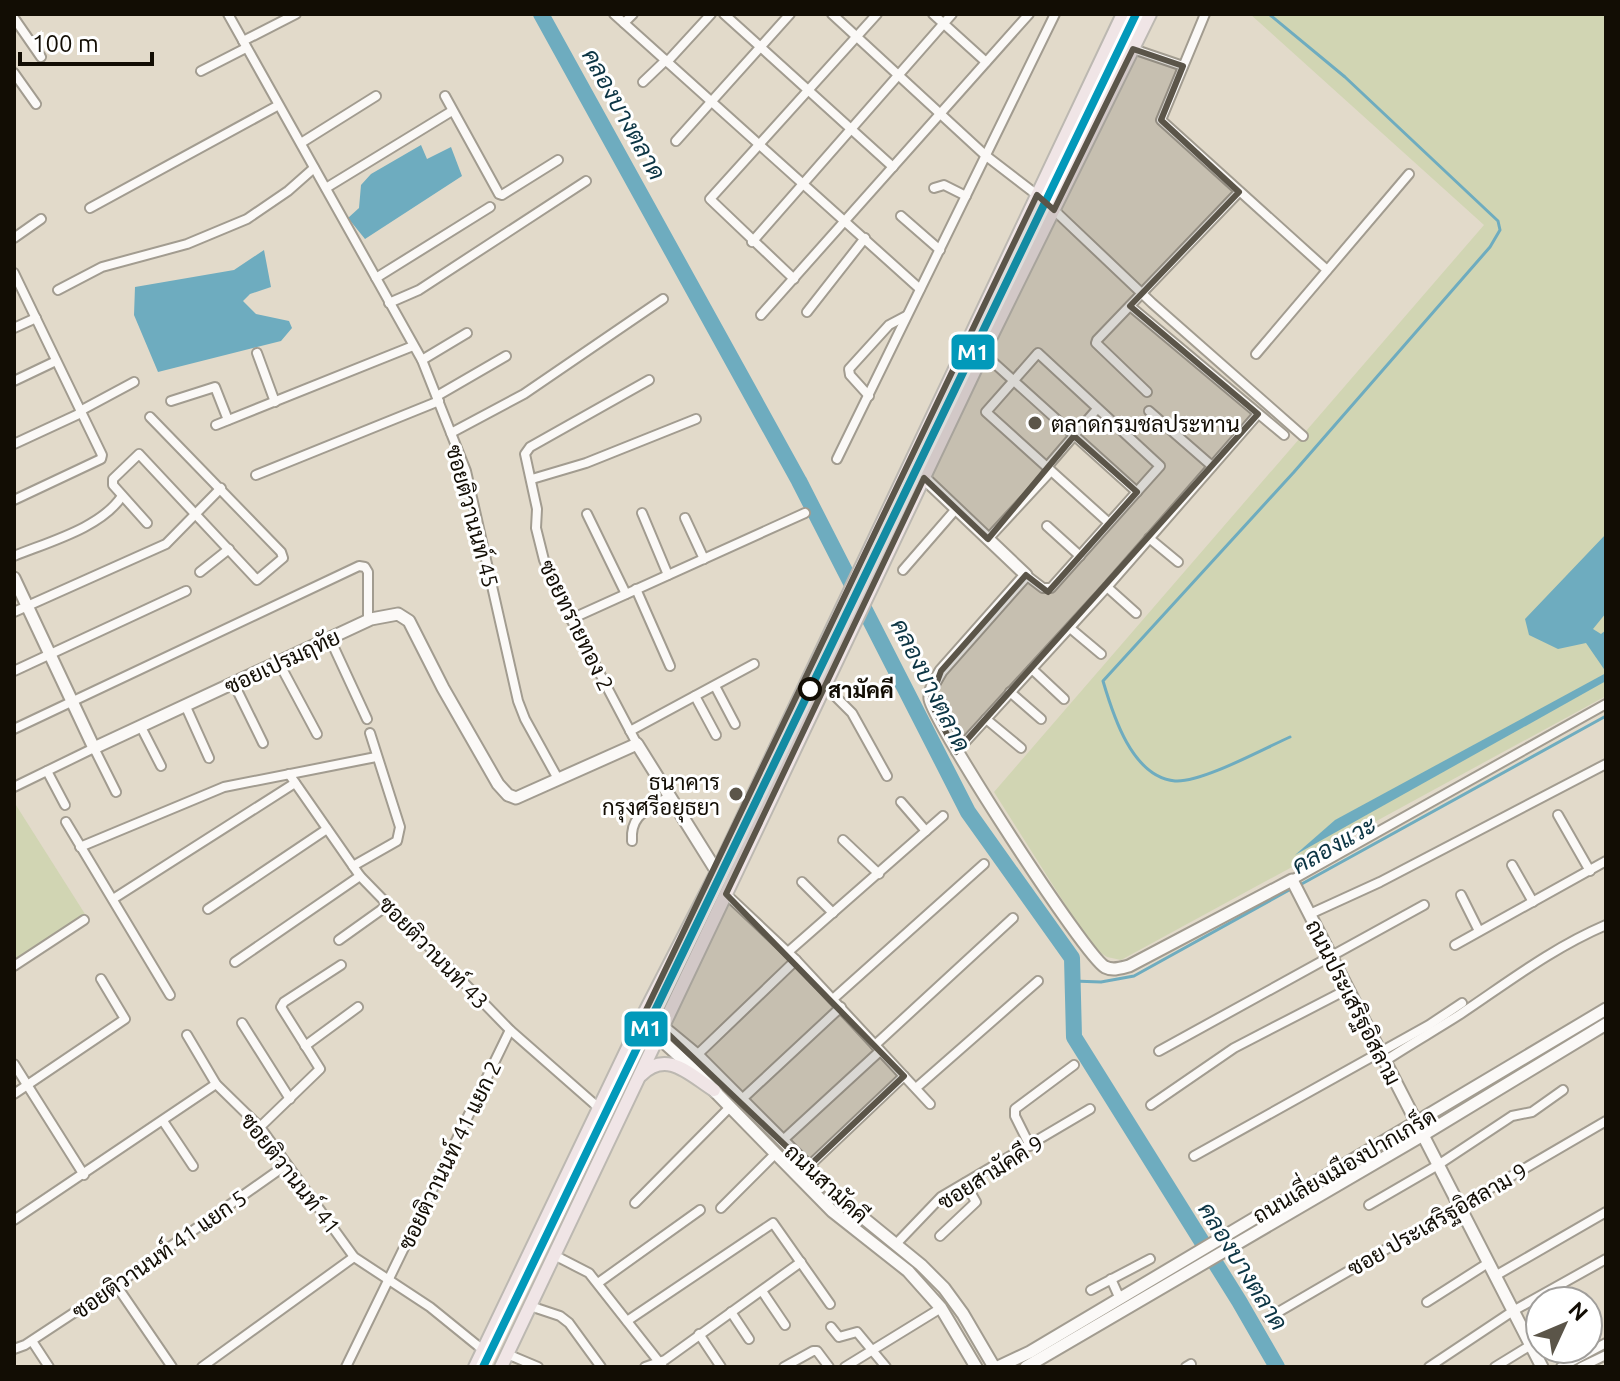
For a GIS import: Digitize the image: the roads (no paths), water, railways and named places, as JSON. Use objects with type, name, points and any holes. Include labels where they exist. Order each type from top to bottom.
[{"type":"main road","points":[[475,1367],[643,1016],[717,872],[1123,14]]},
{"type":"main road","points":[[501,1367],[983,353],[1150,14]]},
{"type":"main road","points":[[1037,195],[1054,210]]},
{"type":"main road","points":[[637,1079],[650,1066],[667,1063],[714,1090]]},
{"type":"street","name":"ซอยติวานนท์ 45","points":[[228,14],[422,360],[466,471],[518,701],[557,777]]},
{"type":"street","points":[[201,71],[296,14]]},
{"type":"street","points":[[614,14],[920,289]]},
{"type":"street","points":[[624,23],[633,14]]},
{"type":"street","points":[[643,82],[711,14]]},
{"type":"street","points":[[724,14],[893,167]]},
{"type":"street","points":[[676,141],[790,14]]},
{"type":"street","points":[[832,14],[985,155],[1037,195]]},
{"type":"street","points":[[794,279],[710,199],[877,14]]},
{"type":"street","points":[[933,14],[986,62]]},
{"type":"street","points":[[752,242],[952,14]]},
{"type":"street","points":[[761,315],[1029,14]]},
{"type":"street","points":[[1205,14],[1161,120],[1327,270]]},
{"type":"street","points":[[837,459],[1052,15]]},
{"type":"street","points":[[14,18],[41,57]]},
{"type":"street","points":[[1133,49],[1183,66]]},
{"type":"street","points":[[14,73],[36,104]]},
{"type":"street","points":[[301,143],[376,96]]},
{"type":"street","points":[[445,96],[499,194],[558,160]]},
{"type":"street","points":[[90,208],[277,106]]},
{"type":"street","points":[[326,188],[452,111]]},
{"type":"street","points":[[58,290],[102,267],[187,244],[247,219],[268,207],[314,168]]},
{"type":"street","points":[[1256,354],[1409,174]]},
{"type":"street","points":[[389,303],[419,290],[586,181]]},
{"type":"street","points":[[934,188],[944,185],[966,196]]},
{"type":"street","points":[[1147,392],[1096,343],[1239,192]]},
{"type":"street","points":[[376,278],[490,207]]},
{"type":"street","points":[[1054,210],[1303,436]]},
{"type":"street","points":[[901,216],[940,250]]},
{"type":"street","points":[[14,238],[41,219]]},
{"type":"street","points":[[807,312],[865,238]]},
{"type":"street","points":[[14,273],[102,455],[101,459],[14,500]]},
{"type":"street","points":[[451,433],[524,394],[663,299]]},
{"type":"street","points":[[1130,306],[1284,435]]},
{"type":"street","points":[[869,396],[850,375],[849,369],[889,325],[906,316]]},
{"type":"street","points":[[14,328],[36,318]]},
{"type":"street","points":[[422,360],[467,333]]},
{"type":"street","points":[[216,425],[413,346]]},
{"type":"street","points":[[257,353],[275,402]]},
{"type":"street","points":[[983,353],[1137,492]]},
{"type":"street","points":[[924,478],[1026,575],[1043,588],[1051,588],[1160,466],[1038,353],[986,412],[1109,523]]},
{"type":"street","points":[[256,475],[438,399],[506,356]]},
{"type":"street","points":[[14,381],[56,361]]},
{"type":"street","name":"ซอยทรายทอง 2","points":[[637,744],[571,619],[544,560],[536,528],[537,509],[532,479],[525,454],[530,447],[649,380]]},
{"type":"street","points":[[14,444],[134,382]]},
{"type":"street","points":[[171,401],[215,387],[228,420]]},
{"type":"street","points":[[988,539],[1097,409]]},
{"type":"street","points":[[1149,411],[1212,466]]},
{"type":"street","points":[[956,752],[1107,587],[1258,414]]},
{"type":"street","points":[[147,523],[113,485],[113,479],[139,454],[257,580],[283,558],[281,552],[221,488],[150,417]]},
{"type":"street","points":[[532,479],[586,463],[696,419]]},
{"type":"street","points":[[14,612],[166,544],[221,488]]},
{"type":"street","points":[[14,556],[97,521],[113,509],[122,496]]},
{"type":"street","points":[[903,570],[956,509]]},
{"type":"street","points":[[642,513],[668,575]]},
{"type":"street","points":[[571,619],[805,513]]},
{"type":"street","points":[[587,514],[626,594]]},
{"type":"street","points":[[685,518],[704,559]]},
{"type":"street","points":[[1047,526],[1080,556]]},
{"type":"street","points":[[1149,538],[1178,562]]},
{"type":"street","points":[[200,572],[229,549]]},
{"type":"street","points":[[14,729],[359,566],[365,567],[368,572],[368,621]]},
{"type":"street","points":[[1026,575],[941,671],[931,689],[930,701],[956,752],[1079,939],[1106,967],[1116,969],[1129,966],[1294,884],[1606,704]]},
{"type":"street","points":[[14,578],[116,792]]},
{"type":"street","points":[[1107,587],[1136,613]]},
{"type":"street","points":[[636,589],[670,666]]},
{"type":"street","points":[[14,671],[186,591]]},
{"type":"street","name":"ซอยเปรมฤทัย","points":[[94,748],[368,621],[398,614],[409,621],[443,688],[498,784],[508,795],[516,798],[557,777]]},
{"type":"street","points":[[1070,628],[1101,654]]},
{"type":"street","points":[[330,639],[367,719]]},
{"type":"street","points":[[279,663],[317,734]]},
{"type":"street","points":[[630,731],[754,664]]},
{"type":"street","points":[[1032,669],[1064,699]]},
{"type":"street","points":[[234,684],[263,743]]},
{"type":"street","points":[[715,686],[735,724]]},
{"type":"street","points":[[825,686],[852,713],[887,776]]},
{"type":"street","points":[[1010,692],[1041,719]]},
{"type":"street","points":[[695,696],[716,735]]},
{"type":"street","points":[[186,707],[209,758]]},
{"type":"street","points":[[986,719],[1021,748]]},
{"type":"street","points":[[141,727],[161,766]]},
{"type":"street","points":[[353,866],[397,841],[400,834],[370,733]]},
{"type":"street","points":[[557,777],[637,744],[717,872]]},
{"type":"street","points":[[14,787],[94,748]]},
{"type":"street","points":[[80,847],[224,787],[376,757]]},
{"type":"street","points":[[1310,914],[1380,882],[1606,764]]},
{"type":"street","points":[[47,771],[65,805]]},
{"type":"street","name":"ซอยติวานนท์ 43","points":[[289,774],[360,876],[510,1030],[600,1109]]},
{"type":"street","points":[[113,899],[295,783]]},
{"type":"street","points":[[632,841],[631,827],[637,818],[668,797]]},
{"type":"street","points":[[901,802],[926,831]]},
{"type":"street","points":[[1558,815],[1590,871]]},
{"type":"street","points":[[788,952],[943,816]]},
{"type":"street","points":[[66,822],[170,995]]},
{"type":"street","points":[[208,909],[327,829]]},
{"type":"street","points":[[843,840],[879,874]]},
{"type":"street","points":[[1455,945],[1606,861]]},
{"type":"street","points":[[833,999],[984,864]]},
{"type":"street","points":[[1512,865],[1533,902]]},
{"type":"street","points":[[235,962],[360,876]]},
{"type":"street","points":[[802,882],[833,913]]},
{"type":"street","name":"ถนนประเสริฐอิสลาม","points":[[1294,884],[1524,1332]]},
{"type":"street","points":[[726,894],[796,960],[930,1104]]},
{"type":"street","points":[[1461,895],[1479,931]]},
{"type":"street","points":[[339,940],[388,905]]},
{"type":"street","points":[[1159,1051],[1424,905]]},
{"type":"street","points":[[782,1141],[1013,918]]},
{"type":"street","points":[[14,966],[84,920]]},
{"type":"street","points":[[1194,1156],[1459,1015],[1510,978],[1586,933],[1606,925]]},
{"type":"street","points":[[697,1055],[796,960]]},
{"type":"street","points":[[260,1127],[320,1069],[281,1007],[341,965]]},
{"type":"street","points":[[14,1094],[125,1019],[101,979]]},
{"type":"street","points":[[916,1088],[1038,981]]},
{"type":"street","points":[[1151,1105],[1234,1048],[1348,989]]},
{"type":"street","points":[[1382,1056],[1462,1003]]},
{"type":"street","points":[[305,1046],[358,1007]]},
{"type":"street","points":[[635,1203],[735,1104],[841,1007]]},
{"type":"street","name":"ถนนเลี่ยงเมืองปากเกร็ด","points":[[1027,1367],[1198,1265],[1218,1246],[1606,1009]]},
{"type":"street","name":"ถนนสามัคคี","points":[[643,1016],[676,1044],[714,1090],[782,1141],[845,1203],[944,1288],[996,1367]]},
{"type":"street","points":[[242,1023],[290,1099]]},
{"type":"street","name":"ถนนเลี่ยงเมืองปากเกร็ด","points":[[996,1367],[1030,1352],[1194,1253],[1218,1246],[1423,1135],[1606,1024]]},
{"type":"street","name":"ซอยติวานนท์ 41 แยก 2","points":[[346,1367],[510,1030]]},
{"type":"street","name":"ซอยติวานนท์ 41","points":[[187,1035],[216,1084],[260,1127],[354,1257],[389,1279],[483,1350]]},
{"type":"street","name":"ถนนสามัคคี","points":[[676,1044],[697,1055],[776,1153],[832,1211],[908,1271],[941,1308],[976,1367]]},
{"type":"street","points":[[14,1064],[84,1175]]},
{"type":"street","points":[[1030,1146],[1015,1116],[1015,1109],[1074,1065]]},
{"type":"street","points":[[808,1167],[904,1076]]},
{"type":"street","points":[[14,1220],[216,1084]]},
{"type":"street","points":[[1369,1205],[1438,1165],[1512,1116],[1532,1112],[1563,1090]]},
{"type":"street","name":"ซอยสามัคคี 9","points":[[896,1244],[941,1197],[1090,1109]]},
{"type":"street","points":[[163,1121],[193,1166]]},
{"type":"street","name":"ซอย ประเสริฐอิสลาม 9","points":[[1268,1318],[1606,1121]]},
{"type":"street","points":[[721,1208],[776,1153]]},
{"type":"street","name":"ซอยติวานนท์ 41 แยก 5","points":[[14,1349],[32,1341],[116,1285],[286,1165]]},
{"type":"street","points":[[940,1236],[976,1202],[965,1183]]},
{"type":"street","points":[[598,1283],[700,1210]]},
{"type":"street","points":[[1495,1276],[1606,1212]]},
{"type":"street","points":[[627,1321],[773,1223],[830,1304]]},
{"type":"street","points":[[554,1255],[580,1266],[598,1283],[660,1364]]},
{"type":"street","points":[[202,1367],[354,1257]]},
{"type":"street","points":[[1091,1290],[1150,1259]]},
{"type":"street","points":[[1429,1367],[1513,1311],[1606,1259]]},
{"type":"street","points":[[645,1367],[660,1364],[801,1262]]},
{"type":"street","points":[[1427,1302],[1488,1263]]},
{"type":"street","points":[[1111,1279],[1120,1299]]},
{"type":"street","points":[[116,1285],[172,1367]]},
{"type":"street","points":[[762,1291],[785,1325]]},
{"type":"street","points":[[530,1306],[560,1316],[569,1323],[601,1367]]},
{"type":"street","points":[[845,1367],[941,1308]]},
{"type":"street","points":[[731,1312],[749,1339]]},
{"type":"street","points":[[831,1327],[839,1337],[857,1332],[886,1367]]},
{"type":"street","points":[[699,1334],[721,1367]]},
{"type":"street","points":[[32,1341],[49,1367]]},
{"type":"street","points":[[1561,1367],[1606,1343]]},
{"type":"street","points":[[1495,1367],[1524,1349]]},
{"type":"street","points":[[784,1367],[817,1351],[829,1367]]},
{"type":"street","points":[[507,1354],[538,1367]]},
{"type":"street","points":[[1581,1367],[1606,1355]]},
{"type":"water","points":[[421,145],[427,159],[451,147],[462,176],[365,239],[348,218],[359,208],[361,185],[371,174]]},
{"type":"water","points":[[264,250],[271,287],[250,294],[243,301],[256,314],[289,321],[292,328],[281,341],[158,372],[134,315],[135,287],[234,270]]},
{"type":"water","points":[[1606,534],[1606,613],[1593,629],[1601,634],[1606,630],[1606,672],[1586,643],[1558,649],[1529,635],[1525,619]]},
{"type":"water","points":[[1606,673],[1606,681],[1295,855],[1335,820]]},
{"type":"waterway","name":"คลองบางตลาด","points":[[541,14],[799,481],[968,812],[1072,958],[1074,1037],[1277,1367]]},
{"type":"waterway","points":[[1269,14],[1345,77],[1498,221],[1500,230],[1490,247],[1294,472],[1103,681],[1127,742],[1136,757],[1160,777],[1175,781],[1200,777],[1290,737]]},
{"type":"waterway","name":"คลองแวะ","points":[[1298,886],[1606,716]]},
{"type":"waterway","name":"คลองแวะ","points":[[1073,981],[1101,982],[1134,976],[1291,889]]},
{"type":"place","name":"ตลาดกรมชลประทาน","points":[[1035,423]]},
{"type":"place","name":"สามัคคี","points":[[810,689]]},
{"type":"place","name":"ธนาคาร กรุงศรีอยุธยา","points":[[736,794]]}]
